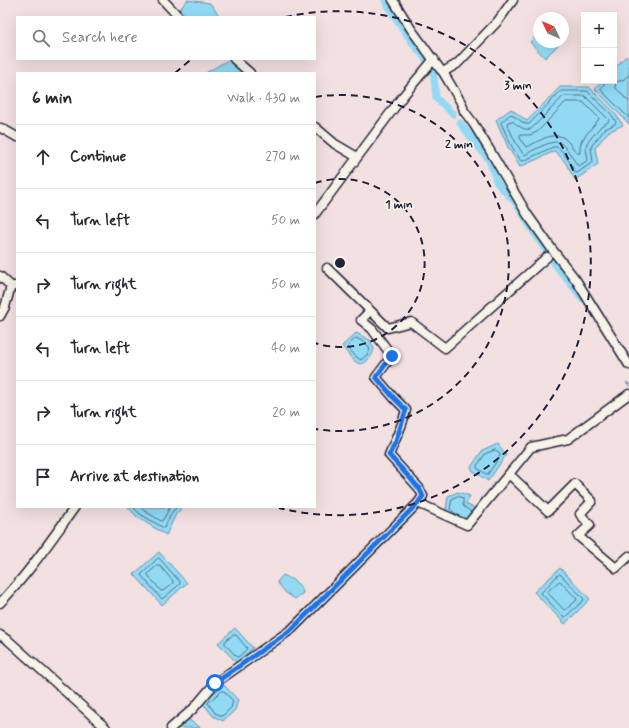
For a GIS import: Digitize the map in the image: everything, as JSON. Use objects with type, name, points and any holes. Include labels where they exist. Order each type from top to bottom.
[{"type":"street","points":[[163,0],[178,16]]},
{"type":"street","points":[[393,0],[411,29],[443,72],[462,104],[464,111],[489,149],[527,214],[576,280],[629,365]]},
{"type":"street","points":[[443,72],[457,64],[498,21],[512,0]]},
{"type":"street","points":[[316,213],[403,96],[434,59]]},
{"type":"street","points":[[235,60],[249,72]]},
{"type":"street","points":[[1,128],[16,136]]},
{"type":"street","points":[[316,129],[335,144],[357,157]]},
{"type":"street","points":[[327,268],[388,328],[410,322],[445,348],[547,257]]},
{"type":"street","points":[[0,276],[14,286],[0,316]]},
{"type":"street","points":[[171,728],[193,708],[215,683],[292,629],[418,503],[423,496],[419,488],[389,455],[400,430],[406,410],[376,377],[392,356],[372,330],[361,320],[370,311]]},
{"type":"street","points":[[418,503],[467,525],[531,447],[568,439],[629,394]]},
{"type":"street","points":[[509,474],[548,511],[575,484],[592,501],[580,514],[590,525],[578,536],[616,568],[629,556]]},
{"type":"street","points":[[0,603],[38,559],[74,508]]},
{"type":"street","points":[[0,636],[9,641],[106,728]]},
{"type":"water","points":[[187,0],[210,3],[219,16],[180,16],[178,12]]},
{"type":"water","points":[[536,48],[555,48],[545,58]]},
{"type":"water","points":[[626,56],[629,60],[629,124],[595,89],[599,84],[617,84],[617,66]]},
{"type":"water","points":[[228,60],[231,60],[245,72],[207,72]]},
{"type":"water","points":[[560,87],[589,87],[614,112],[623,125],[608,132],[595,148],[598,164],[575,180],[565,162],[555,151],[520,167],[508,147],[496,120],[511,109],[527,121]]},
{"type":"water","points":[[356,333],[370,340],[374,349],[369,359],[362,364],[359,364],[352,359],[342,346]]},
{"type":"water","points":[[498,444],[506,455],[488,481],[473,471],[471,467],[482,451]]},
{"type":"water","points":[[458,492],[470,496],[466,504],[478,510],[466,522],[449,514],[446,510],[448,496]]},
{"type":"water","points":[[129,508],[182,508],[176,514],[166,535],[137,517]]},
{"type":"water","points":[[159,552],[187,583],[162,605],[134,574]]},
{"type":"water","points":[[560,568],[590,599],[565,624],[534,592]]},
{"type":"water","points":[[283,575],[298,584],[303,593],[295,599],[285,592],[277,582]]},
{"type":"water","points":[[235,628],[253,648],[237,663],[218,643]]},
{"type":"water","points":[[224,685],[238,700],[235,710],[223,721],[213,716],[202,702]]},
{"type":"water","points":[[186,718],[201,728],[176,728]]},
{"type":"waterway","points":[[385,0],[414,45],[433,68],[436,98],[453,114]]},
{"type":"waterway","points":[[460,123],[489,160],[497,183],[517,204],[557,267],[582,298]]},
{"type":"route","points":[[215,683],[292,629],[418,503],[423,496],[419,488],[389,455],[396,441],[406,410],[376,377],[392,356]]}]
